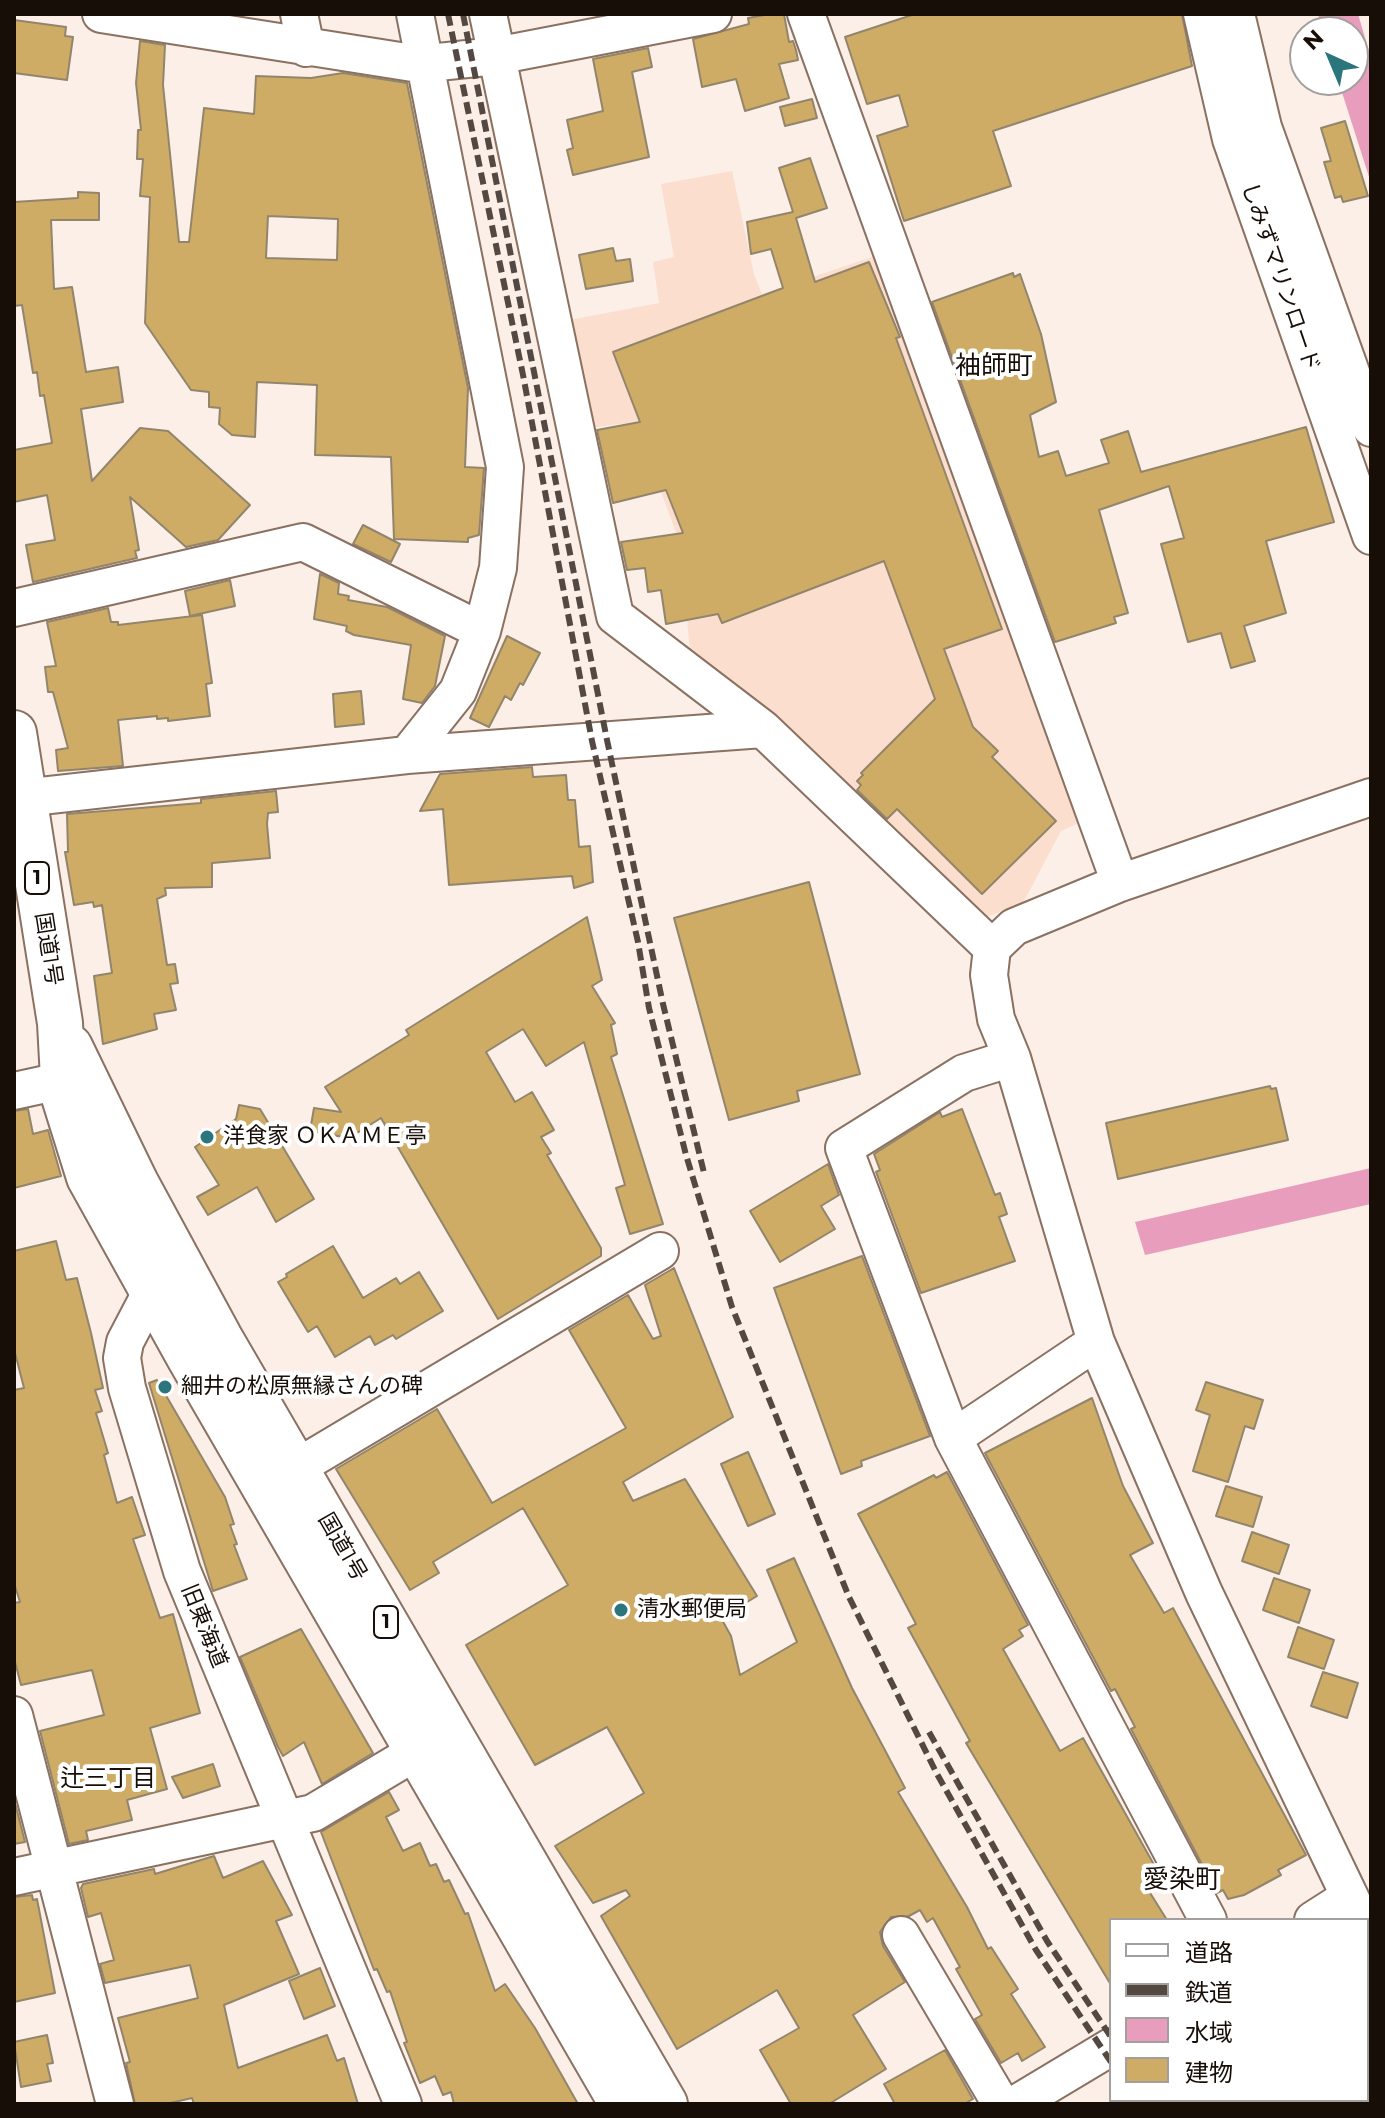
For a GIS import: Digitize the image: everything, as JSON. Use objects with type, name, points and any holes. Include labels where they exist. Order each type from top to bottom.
[{"type":"highway","name":"国道1号","points":[[14,733],[19,798],[73,1078],[113,1137],[220,1338],[281,1477]]},
{"type":"highway","name":"国道1号","points":[[73,1078],[64,1097],[89,1177],[148,1283],[281,1477],[434,1742],[665,2104]]},
{"type":"highway","name":"国道1号","points":[[434,1742],[622,2104]]},
{"type":"street","points":[[101,14],[303,31],[425,63],[496,56],[713,14]]},
{"type":"street","points":[[407,755],[458,691],[482,631],[498,568],[505,467],[415,14]]},
{"type":"street","points":[[488,14],[615,616],[763,729],[992,948]]},
{"type":"street","points":[[806,14],[1120,883]]},
{"type":"street","name":"しみずマリンロード","points":[[1202,14],[1231,139],[1371,536]]},
{"type":"street","name":"しみずマリンロード","points":[[1236,14],[1263,127],[1371,428]]},
{"type":"street","points":[[14,608],[303,542],[482,631]]},
{"type":"street","points":[[19,798],[407,755],[763,729]]},
{"type":"street","points":[[1321,1918],[1355,1909],[1204,1593],[1096,1342],[1012,1058],[996,1019],[989,975],[992,948],[1014,927],[1120,883],[1371,797]]},
{"type":"street","points":[[1012,1058],[964,1073],[844,1148],[953,1438],[1207,1918]]},
{"type":"street","points":[[14,1091],[73,1078]]},
{"type":"street","name":"旧東海道","points":[[113,1137],[106,1146],[106,1158],[144,1239],[148,1283],[147,1300],[125,1342],[122,1358],[127,1388],[182,1571],[283,1821],[403,2104]]},
{"type":"street","points":[[281,1477],[660,1251]]},
{"type":"street","points":[[953,1438],[1096,1342]]},
{"type":"street","points":[[14,1715],[115,2104]]},
{"type":"street","points":[[14,1877],[313,1813],[434,1742]]},
{"type":"street","points":[[901,1935],[1001,2104]]},
{"type":"street","points":[[1016,2104],[1109,2048]]},
{"type":"shaded area","points":[[732,171],[754,274],[762,294],[875,256],[1083,821],[1061,831],[1023,903],[979,920],[691,662],[680,543],[635,422],[584,429],[564,321],[659,303],[653,262],[674,257],[661,184]]},
{"type":"water","points":[[1318,14],[1359,16],[1319,16]]},
{"type":"water","points":[[1369,51],[1371,58],[1371,183],[1343,96],[1369,96]]},
{"type":"water","points":[[1371,1168],[1371,1204],[1145,1255],[1135,1222]]},
{"type":"building","points":[[784,14],[789,42],[793,41],[796,50],[798,60],[779,64],[789,98],[745,111],[736,79],[702,87],[693,39],[749,24],[748,18]]},
{"type":"building","points":[[915,14],[1182,14],[1192,66],[993,131],[1011,186],[904,221],[877,136],[908,126],[899,95],[867,104],[845,37]]},
{"type":"building","points":[[14,20],[66,27],[65,36],[73,37],[67,80],[14,73]]},
{"type":"building","points":[[140,41],[165,45],[163,85],[179,242],[189,242],[204,108],[254,114],[256,76],[311,78],[343,73],[407,83],[468,388],[465,467],[484,468],[479,535],[468,538],[468,542],[394,539],[391,457],[315,455],[317,385],[257,382],[255,437],[232,435],[219,424],[220,408],[209,407],[209,392],[191,390],[145,323],[150,197],[140,196],[143,159],[137,159],[138,130],[141,130],[136,83]],"holes":[[[268,216],[338,219],[337,260],[266,258]]]},
{"type":"building","points":[[648,48],[652,67],[632,72],[649,157],[573,175],[567,150],[573,148],[567,120],[603,111],[593,59]]},
{"type":"building","points":[[812,99],[817,118],[785,126],[780,107]]},
{"type":"building","points":[[1345,121],[1368,196],[1343,202],[1341,196],[1335,198],[1324,162],[1331,161],[1321,128]]},
{"type":"building","points":[[810,158],[827,208],[796,218],[815,282],[869,262],[900,337],[896,338],[1002,629],[944,649],[973,727],[998,751],[992,757],[1056,821],[982,894],[897,809],[887,819],[857,790],[861,785],[857,781],[863,775],[861,773],[935,699],[884,561],[722,623],[718,614],[666,624],[661,590],[648,592],[645,568],[627,570],[621,542],[683,533],[666,490],[613,503],[597,430],[640,422],[613,352],[783,288],[771,249],[751,254],[747,222],[793,212],[779,168]]},
{"type":"building","points":[[78,192],[99,193],[99,220],[51,220],[54,289],[72,287],[86,372],[118,367],[123,402],[81,409],[92,481],[140,428],[168,431],[250,505],[218,540],[186,547],[130,497],[139,550],[135,551],[137,558],[33,582],[26,545],[55,540],[47,495],[14,502],[14,450],[52,443],[44,395],[40,396],[37,372],[33,373],[22,305],[14,306],[14,202],[78,198]]},
{"type":"building","points":[[613,248],[616,261],[630,259],[633,281],[586,289],[579,255]]},
{"type":"building","points":[[1013,273],[1014,277],[1020,274],[1041,334],[1056,402],[1030,415],[1039,457],[1058,451],[1066,476],[1109,463],[1101,440],[1128,431],[1141,472],[1306,427],[1334,522],[1266,541],[1286,613],[1244,626],[1255,661],[1231,668],[1221,633],[1188,642],[1161,544],[1184,538],[1169,486],[1099,510],[1128,613],[1114,617],[1116,623],[1055,642],[932,302]]},
{"type":"building","points":[[363,525],[400,544],[391,562],[353,544]]},
{"type":"building","points":[[320,574],[339,583],[338,594],[349,596],[348,600],[387,607],[445,636],[435,686],[422,703],[403,699],[411,645],[354,635],[346,631],[347,626],[314,619]]},
{"type":"building","points":[[230,580],[235,606],[190,616],[185,591]]},
{"type":"building","points":[[108,608],[111,622],[118,622],[118,625],[202,615],[212,683],[206,684],[210,716],[168,721],[168,718],[157,719],[157,716],[118,720],[123,766],[58,771],[56,750],[68,748],[53,692],[48,692],[45,667],[56,666],[47,622]]},
{"type":"building","points":[[507,636],[540,653],[511,700],[505,696],[489,727],[470,718]]},
{"type":"building","points":[[361,691],[364,724],[335,727],[333,694]]},
{"type":"building","points":[[532,767],[533,777],[566,775],[568,800],[575,800],[579,847],[590,846],[593,882],[574,888],[572,876],[449,885],[443,809],[420,811],[440,774]]},
{"type":"building","points":[[276,791],[278,812],[268,813],[267,824],[270,858],[212,863],[212,887],[165,888],[166,895],[157,899],[167,965],[175,964],[178,983],[170,984],[176,1010],[154,1014],[157,1029],[103,1044],[94,976],[112,973],[102,905],[94,907],[93,902],[74,905],[65,852],[68,852],[67,814],[201,803],[201,799]]},
{"type":"building","points":[[809,882],[860,1074],[797,1091],[799,1101],[729,1120],[674,918]]},
{"type":"building","points":[[587,917],[602,980],[592,986],[615,1023],[611,1025],[617,1054],[611,1057],[663,1224],[630,1234],[616,1188],[625,1185],[584,1042],[546,1066],[523,1029],[486,1052],[515,1102],[532,1092],[554,1130],[541,1137],[551,1153],[547,1155],[601,1248],[601,1256],[498,1319],[381,1118],[349,1138],[310,1131],[314,1108],[341,1112],[325,1087],[409,1035],[406,1030]]},
{"type":"building","points":[[1270,1086],[1271,1089],[1276,1088],[1288,1140],[1118,1179],[1106,1123]]},
{"type":"building","points":[[239,1105],[260,1109],[314,1199],[276,1222],[257,1187],[208,1215],[197,1197],[219,1185],[195,1147],[236,1119]]},
{"type":"building","points":[[28,1109],[33,1134],[48,1130],[61,1176],[14,1188],[14,1111]]},
{"type":"building","points":[[962,1109],[995,1195],[1000,1193],[1007,1214],[999,1217],[1015,1261],[921,1293],[876,1172],[880,1170],[874,1154],[940,1112],[942,1117]]},
{"type":"building","points":[[828,1164],[839,1195],[821,1206],[835,1229],[780,1262],[750,1211]]},
{"type":"building","points":[[56,1241],[66,1280],[77,1278],[91,1333],[103,1388],[95,1390],[102,1411],[96,1413],[108,1453],[104,1455],[117,1503],[132,1497],[145,1535],[133,1539],[160,1618],[173,1614],[200,1713],[150,1728],[167,1789],[127,1800],[132,1820],[86,1831],[88,1840],[69,1844],[40,1731],[104,1715],[92,1670],[21,1685],[14,1658],[14,1603],[20,1602],[14,1583],[14,1390],[24,1388],[14,1349],[14,1251]]},
{"type":"building","points":[[333,1246],[363,1298],[396,1278],[400,1284],[419,1272],[443,1311],[396,1339],[393,1335],[375,1345],[370,1336],[335,1357],[317,1326],[308,1332],[278,1282]]},
{"type":"building","points":[[862,1256],[930,1436],[861,1461],[862,1466],[841,1474],[774,1288]]},
{"type":"building","points":[[674,1268],[733,1417],[623,1482],[633,1501],[685,1479],[757,1596],[721,1618],[731,1636],[740,1675],[797,1642],[767,1570],[794,1558],[852,1688],[905,1788],[898,1792],[967,1907],[988,1949],[991,1947],[1018,1989],[1011,1994],[1045,2047],[1022,2061],[1018,2053],[1001,2063],[975,2019],[982,2015],[956,1969],[960,1967],[933,1918],[927,1922],[920,1910],[909,1916],[891,1917],[880,1932],[883,1946],[905,1982],[853,2015],[886,2069],[829,2104],[791,2104],[760,2050],[799,2028],[777,1990],[677,2049],[601,1916],[630,1896],[626,1890],[593,1903],[555,1846],[644,1793],[607,1727],[535,1765],[466,1645],[568,1585],[523,1508],[433,1562],[439,1573],[410,1590],[336,1469],[437,1409],[492,1503],[626,1428],[569,1330],[628,1295],[653,1339],[661,1336],[645,1285]]},
{"type":"building","points":[[157,1380],[225,1497],[234,1524],[230,1525],[237,1544],[234,1545],[247,1579],[213,1591],[149,1383]]},
{"type":"building","points":[[1206,1382],[1263,1400],[1254,1429],[1245,1426],[1228,1482],[1193,1471],[1210,1415],[1196,1410]]},
{"type":"building","points":[[1092,1398],[1123,1486],[1153,1543],[1130,1555],[1164,1613],[1173,1608],[1306,1855],[1278,1870],[1281,1875],[1244,1895],[1228,1899],[1223,1890],[1217,1893],[1131,1729],[1135,1727],[1115,1689],[1111,1691],[985,1453]]},
{"type":"building","points":[[748,1452],[775,1514],[748,1526],[721,1464]]},
{"type":"building","points":[[947,1472],[1028,1625],[1019,1630],[1023,1636],[1003,1649],[1060,1751],[1083,1738],[1162,1879],[1147,1888],[1166,1918],[1109,1918],[1109,1982],[966,1743],[970,1741],[908,1628],[916,1624],[858,1514],[934,1475],[936,1478]]},
{"type":"building","points":[[1226,1486],[1262,1497],[1253,1527],[1216,1516]]},
{"type":"building","points":[[1252,1532],[1289,1545],[1279,1574],[1242,1561]]},
{"type":"building","points":[[1274,1578],[1310,1590],[1299,1623],[1263,1610]]},
{"type":"building","points":[[1298,1627],[1334,1640],[1324,1669],[1288,1657]]},
{"type":"building","points":[[301,1629],[373,1753],[322,1784],[304,1742],[283,1756],[240,1657]]},
{"type":"building","points":[[1323,1672],[1358,1683],[1347,1718],[1311,1706]]},
{"type":"building","points":[[213,1764],[220,1786],[183,1798],[172,1777]]},
{"type":"building","points":[[389,1792],[399,1810],[386,1817],[403,1851],[420,1843],[430,1866],[436,1864],[444,1882],[449,1880],[465,1914],[468,1913],[495,1991],[505,1984],[535,2028],[578,2104],[454,2104],[451,2092],[443,2095],[435,2076],[420,2083],[404,2043],[407,2042],[390,1991],[387,1992],[377,1969],[374,1970],[321,1832]]},
{"type":"building","points":[[14,1799],[25,1842],[14,1844]]},
{"type":"building","points":[[214,1856],[223,1878],[263,1861],[292,1915],[276,1921],[299,1974],[224,2005],[238,2068],[327,2035],[337,2061],[344,2058],[358,2104],[194,2104],[192,2098],[166,2104],[135,2104],[126,2063],[130,2062],[118,2018],[198,1998],[190,1965],[105,1983],[100,1964],[114,1960],[101,1913],[88,1917],[81,1888],[83,1884],[154,1869],[155,1874]]},
{"type":"building","points":[[32,1895],[33,1900],[37,1899],[55,1993],[14,2002],[14,1897]]},
{"type":"building","points":[[320,1968],[335,2006],[304,2019],[289,1981]]},
{"type":"building","points":[[47,2035],[53,2063],[47,2064],[51,2081],[21,2087],[14,2042]]},
{"type":"building","points":[[945,2050],[973,2099],[964,2104],[895,2104],[884,2084]]},
{"type":"railway","points":[[448,14],[523,375],[592,741],[638,942],[649,1008],[686,1155],[732,1307],[849,1597],[937,1774],[1036,1950],[1109,2059]]},
{"type":"railway","points":[[463,14],[607,740],[663,1004],[705,1177]]},
{"type":"railway","points":[[929,1732],[1047,1941],[1109,2034]]},
{"type":"place","name":"洋食家 ＯＫＡＭＥ亭","points":[[207,1137]]},
{"type":"place","name":"細井の松原無縁さんの碑","points":[[165,1387]]},
{"type":"place","name":"清水郵便局","points":[[621,1610]]},
{"type":"district","name":"袖師町","points":[[994,366]]},
{"type":"district","name":"辻三丁目","points":[[108,1779]]},
{"type":"district","name":"愛染町","points":[[1182,1880]]}]
